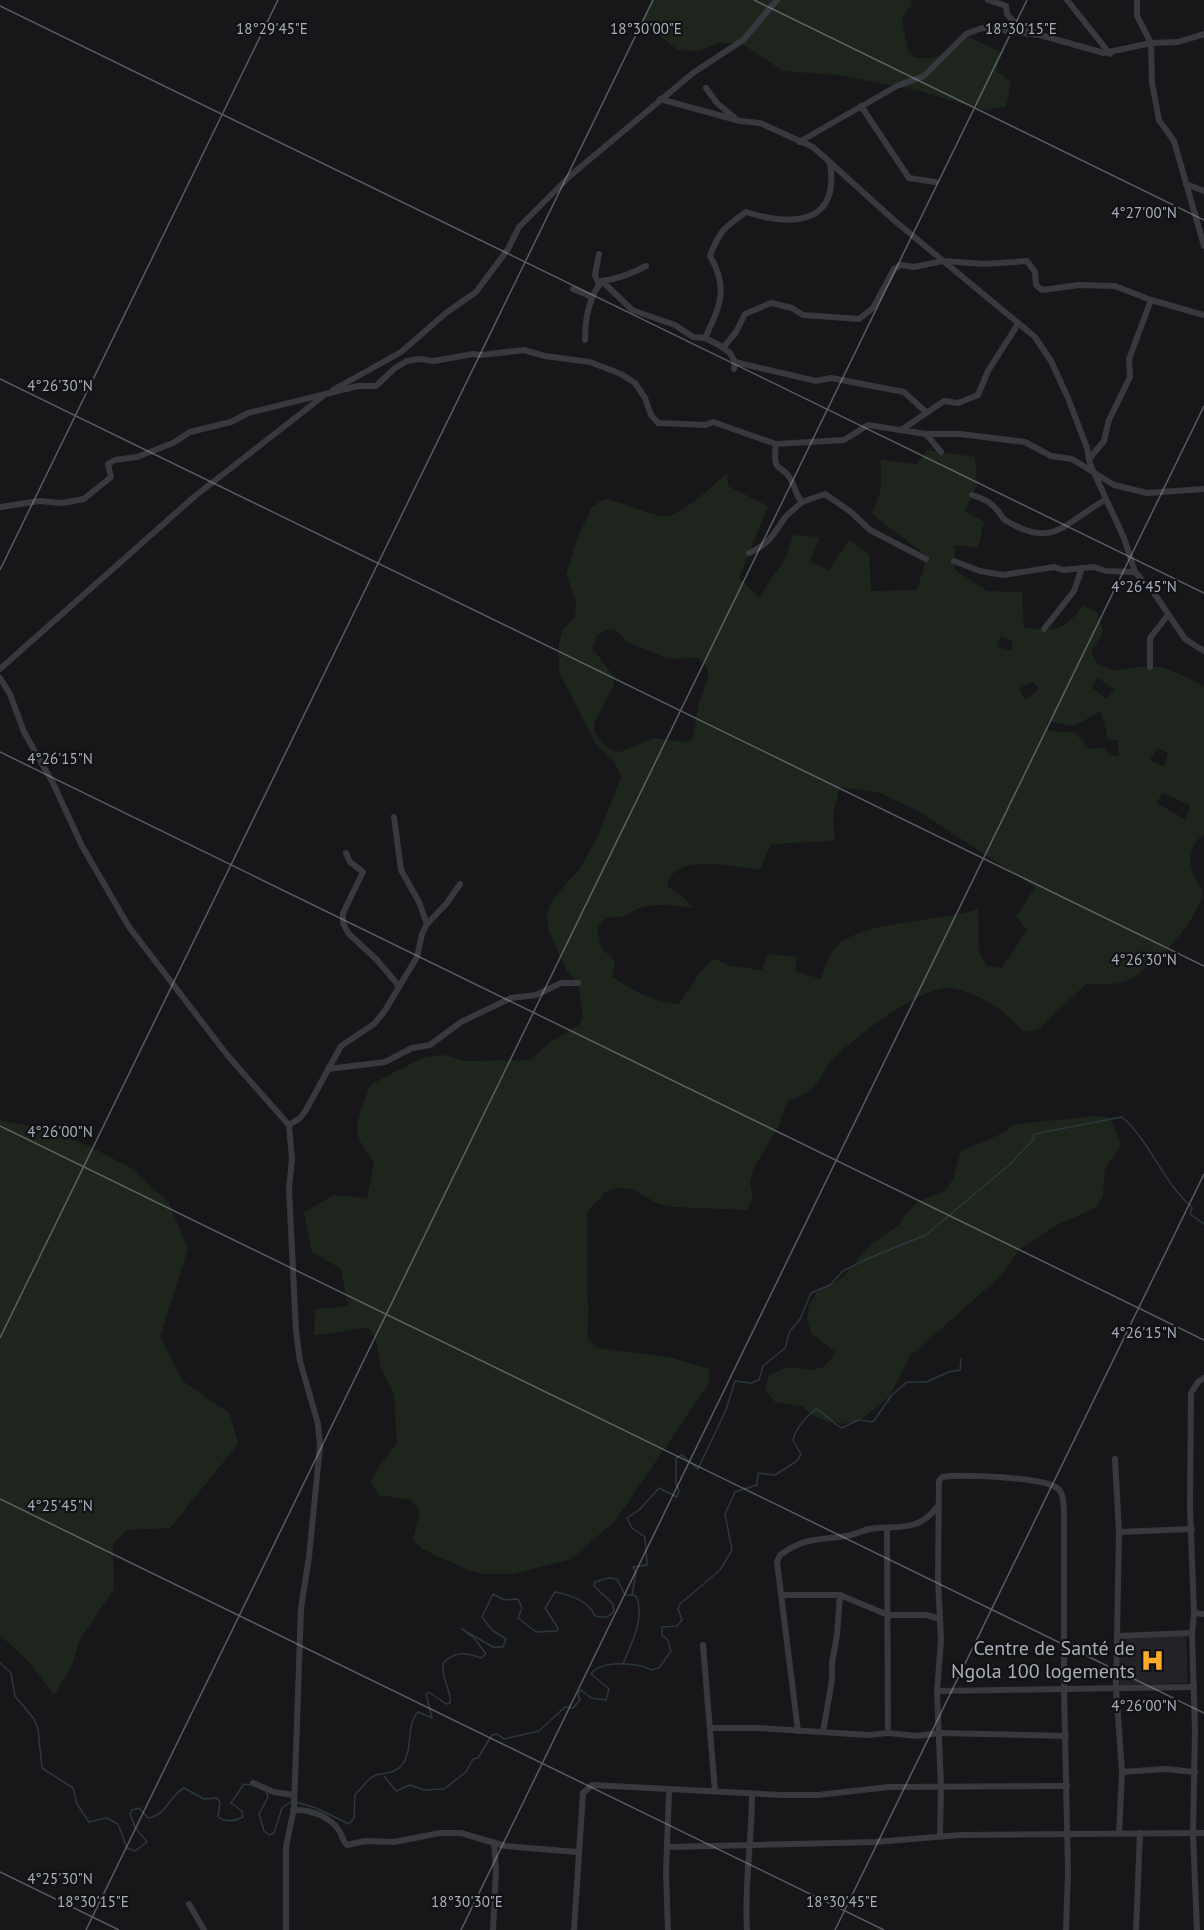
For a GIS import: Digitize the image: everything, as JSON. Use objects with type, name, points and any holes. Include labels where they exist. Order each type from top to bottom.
[{"type":"street","points":[[0,669],[195,496],[325,394],[401,352],[446,313],[476,292],[508,249],[519,227],[571,175],[660,99],[709,61],[743,40],[777,0]]},
{"type":"street","points":[[988,0],[1006,6],[1007,14],[1014,22],[1040,35],[1090,51],[1110,54],[1151,43],[1178,42],[1204,34]]},
{"type":"street","points":[[1066,0],[1110,54]]},
{"type":"street","points":[[1137,0],[1137,16],[1151,43],[1152,83],[1159,120],[1174,141],[1204,246]]},
{"type":"street","points":[[799,142],[897,86],[924,76],[966,34],[982,28],[1040,35]]},
{"type":"street","points":[[706,88],[717,103],[740,121]]},
{"type":"street","points":[[660,99],[740,121],[760,123],[813,147],[943,261],[1035,337],[1051,361],[1068,398],[1094,474],[1124,538],[1135,572],[1154,593],[1185,639],[1204,651]]},
{"type":"street","points":[[861,106],[909,178],[935,182]]},
{"type":"street","points":[[705,338],[716,314],[721,294],[722,280],[710,256],[717,237],[730,221],[746,212],[784,221],[799,221],[814,213],[824,206],[832,175],[830,162]]},
{"type":"street","points":[[1186,184],[1204,191]]},
{"type":"street","points":[[599,254],[594,275],[600,283],[632,310],[675,325],[693,337],[705,338],[723,348],[735,365],[816,381],[831,378],[904,392],[927,413]]},
{"type":"street","points":[[723,348],[736,332],[745,314],[771,303],[792,308],[803,315],[859,319],[873,309],[894,269],[901,265],[914,267],[943,261],[985,264],[1027,261],[1035,272],[1036,285],[1042,290],[1080,285],[1115,286],[1151,300],[1204,315]]},
{"type":"street","points":[[600,283],[612,281],[623,273],[646,266]]},
{"type":"street","points":[[585,340],[585,326],[592,297],[600,283]]},
{"type":"street","points":[[573,289],[592,297]]},
{"type":"street","points":[[1089,459],[1092,452],[1104,441],[1109,420],[1130,377],[1129,359],[1151,300]]},
{"type":"street","points":[[899,431],[944,401],[958,403],[978,395],[988,371],[1018,324]]},
{"type":"street","points":[[1,507],[39,501],[62,503],[84,499],[111,477],[108,464],[116,460],[137,457],[173,443],[190,432],[231,422],[248,413],[358,386],[376,386],[395,368],[407,361],[419,359],[434,361],[472,354],[524,350],[545,356],[590,362],[621,374],[635,383],[645,398],[651,415],[658,423],[705,425],[713,422],[776,444],[844,440],[868,425],[926,434],[960,434],[1025,442],[1051,456],[1072,459],[1114,485],[1147,493],[1204,489]]},
{"type":"street","points":[[926,434],[940,452]]},
{"type":"street","points":[[776,444],[777,469],[791,479],[795,495],[802,501]]},
{"type":"street","points":[[749,553],[765,546],[776,535],[785,518],[802,501],[825,494],[851,512],[870,530],[926,559]]},
{"type":"street","points":[[972,495],[988,502],[1005,520],[1027,533],[1039,534],[1061,530],[1105,500]]},
{"type":"street","points":[[954,561],[980,571],[1003,575],[1033,572],[1041,568],[1135,572]]},
{"type":"street","points":[[1044,629],[1074,591],[1082,568]]},
{"type":"street","points":[[1150,667],[1150,638],[1168,615]]},
{"type":"street","points":[[0,678],[10,694],[24,732],[53,783],[82,846],[129,927],[228,1056],[289,1125],[292,1159],[289,1189],[296,1332],[300,1361],[318,1424],[320,1446],[309,1557],[301,1608],[294,1809],[286,1847],[286,1930]]},
{"type":"street","points":[[394,817],[401,870],[419,902],[427,924]]},
{"type":"street","points":[[346,853],[350,862],[363,872],[344,913],[343,922],[348,933],[377,960],[399,986]]},
{"type":"street","points":[[289,1125],[300,1118],[341,1046],[350,1037],[374,1024],[384,1012],[417,957],[422,934],[427,924],[460,884]]},
{"type":"street","points":[[328,1069],[385,1062],[412,1048],[430,1045],[461,1022],[511,998],[536,995],[561,982],[578,983]]},
{"type":"street","points":[[1197,1930],[1194,1833],[1191,1393],[1198,1382],[1204,1378]]},
{"type":"street","points":[[1115,1459],[1119,1532],[1116,1688],[1122,1772],[1119,1834]]},
{"type":"street","points":[[940,1836],[941,1786],[937,1691],[940,1619],[939,1481],[942,1477],[952,1475],[1045,1483],[1058,1488],[1063,1496],[1064,1688],[1068,1833],[1066,1930]]},
{"type":"street","points":[[798,1731],[777,1562],[786,1550],[818,1537],[848,1536],[871,1529],[887,1530],[924,1521],[938,1506]]},
{"type":"street","points":[[1119,1532],[1159,1528],[1192,1529]]},
{"type":"street","points":[[887,1530],[888,1733]]},
{"type":"street","points":[[781,1594],[840,1595],[888,1616],[926,1615],[940,1619]]},
{"type":"street","points":[[823,1732],[832,1680],[831,1663],[837,1635],[840,1595]]},
{"type":"street","points":[[1194,1613],[1204,1614]]},
{"type":"street","points":[[1117,1636],[1192,1633]]},
{"type":"street","points":[[703,1645],[715,1791]]},
{"type":"street","points":[[937,1691],[1194,1686]]},
{"type":"street","points":[[710,1728],[888,1733],[917,1736],[939,1734],[1066,1736]]},
{"type":"street","points":[[1195,1730],[1204,1728]]},
{"type":"street","points":[[1122,1772],[1165,1769],[1195,1772]]},
{"type":"street","points":[[253,1783],[274,1792],[294,1796]]},
{"type":"street","points":[[574,1930],[577,1852],[583,1793],[587,1787],[592,1785],[669,1791],[818,1795],[889,1787],[1067,1786]]},
{"type":"street","points":[[668,1930],[666,1873],[669,1847],[669,1791]]},
{"type":"street","points":[[747,1930],[746,1874],[752,1845],[752,1794]]},
{"type":"street","points":[[294,1809],[315,1813],[324,1818],[335,1826],[347,1845],[365,1840],[394,1842],[440,1833],[461,1833],[494,1843],[577,1852]]},
{"type":"street","points":[[1136,1930],[1140,1833]]},
{"type":"street","points":[[669,1847],[875,1842],[940,1836],[1204,1833]]},
{"type":"street","points":[[493,1930],[496,1871],[494,1843]]},
{"type":"street","points":[[1196,1880],[1204,1882]]},
{"type":"street","points":[[189,1904],[204,1930]]},
{"type":"shaded area","points":[[652,0],[911,0],[912,4],[902,19],[908,51],[915,58],[931,58],[949,51],[967,36],[1002,53],[996,71],[1011,82],[1006,107],[985,110],[916,90],[837,75],[783,71],[741,43],[720,43],[699,51],[678,50],[641,22]]},
{"type":"shaded area","points":[[927,450],[975,457],[977,484],[965,511],[984,522],[978,548],[955,545],[954,569],[987,591],[1022,592],[1024,628],[1058,628],[1070,621],[1084,605],[1098,613],[1103,633],[1091,651],[1097,664],[1115,671],[1135,667],[1164,667],[1204,686],[1204,834],[1193,847],[1190,862],[1203,892],[1199,904],[1184,930],[1139,974],[1118,983],[1086,984],[1039,1029],[1025,1032],[991,1003],[952,988],[925,994],[888,1015],[839,1054],[810,1091],[788,1100],[778,1127],[753,1170],[750,1184],[753,1197],[747,1210],[673,1207],[658,1204],[633,1189],[618,1188],[605,1192],[587,1213],[588,1339],[598,1348],[669,1357],[710,1369],[709,1383],[616,1520],[571,1559],[513,1574],[482,1574],[468,1570],[422,1549],[413,1539],[420,1511],[410,1500],[379,1495],[371,1482],[378,1468],[397,1444],[394,1395],[381,1368],[376,1340],[368,1328],[314,1335],[315,1309],[348,1306],[341,1269],[312,1252],[304,1212],[334,1195],[367,1198],[374,1162],[360,1141],[357,1125],[370,1085],[424,1057],[444,1055],[466,1061],[530,1060],[549,1043],[579,1025],[583,1016],[578,983],[567,971],[548,929],[547,914],[552,900],[581,867],[599,833],[621,777],[615,762],[595,743],[559,672],[559,643],[563,629],[575,618],[576,602],[566,574],[579,534],[592,507],[604,499],[655,515],[670,515],[687,507],[727,473],[728,486],[768,506],[739,578],[759,597],[786,557],[793,535],[819,537],[810,562],[829,570],[849,540],[869,554],[871,591],[917,590],[927,556],[872,514],[881,489],[881,460],[917,464]],"holes":[[[610,629],[617,631],[627,642],[668,659],[697,658],[703,662],[708,669],[708,677],[698,707],[693,738],[686,742],[654,738],[620,752],[613,751],[602,743],[594,731],[594,723],[614,685],[614,677],[592,648],[597,635]],[[1000,637],[1012,640],[1011,650],[997,647]],[[1098,678],[1114,689],[1107,699],[1091,687]],[[1032,681],[1039,689],[1025,700],[1019,689]],[[1101,711],[1108,739],[1118,741],[1119,756],[1111,755],[1104,748],[1090,749],[1074,732],[1048,731],[1047,721],[1074,726]],[[1157,748],[1168,753],[1164,767],[1150,760]],[[840,787],[880,793],[920,812],[1035,887],[1016,917],[1027,930],[1002,968],[987,966],[979,952],[978,909],[888,925],[854,935],[834,949],[821,979],[795,971],[797,957],[768,954],[762,970],[731,966],[715,959],[699,974],[678,1004],[644,995],[612,976],[615,962],[601,947],[597,927],[607,917],[624,916],[643,907],[662,905],[693,908],[686,899],[667,886],[672,875],[681,868],[706,864],[760,870],[771,844],[835,841],[833,814]],[[1163,793],[1190,805],[1185,819],[1156,803]]]},
{"type":"shaded area","points":[[1096,1116],[1111,1118],[1121,1145],[1105,1168],[1103,1197],[1095,1208],[1055,1226],[1018,1251],[1002,1275],[909,1357],[890,1396],[860,1421],[843,1424],[815,1417],[803,1407],[775,1402],[765,1390],[769,1376],[788,1368],[820,1368],[830,1360],[835,1352],[811,1333],[807,1320],[809,1305],[817,1292],[843,1277],[870,1245],[900,1224],[908,1211],[918,1202],[945,1191],[953,1179],[961,1151],[1003,1133],[1015,1124]]},
{"type":"shaded area","points":[[0,1120],[47,1130],[89,1146],[131,1168],[169,1203],[188,1249],[160,1337],[183,1381],[230,1414],[238,1444],[170,1528],[127,1530],[113,1544],[114,1589],[79,1641],[72,1666],[54,1695],[27,1660],[0,1635]]},
{"type":"shaded area","name":"Centre de Santé de Ngola 100 logements","points":[[1186,1636],[1188,1683],[1120,1685],[1119,1638]]},
{"type":"waterway","points":[[296,1802],[316,1808],[349,1824],[354,1818],[355,1794],[372,1777],[395,1771],[406,1759],[412,1724],[418,1712],[432,1718],[426,1694],[429,1692],[446,1704],[450,1703],[443,1663],[457,1655],[465,1654],[481,1658],[486,1654],[475,1639],[462,1629],[493,1647],[503,1647],[506,1639],[492,1630],[482,1617],[493,1594],[504,1600],[518,1599],[522,1608],[518,1618],[536,1632],[557,1631],[558,1628],[545,1608],[555,1592],[583,1602],[595,1616],[610,1615],[614,1611],[613,1604],[594,1586],[595,1582],[608,1578],[617,1579],[625,1595],[632,1595],[636,1572],[633,1567],[647,1565],[645,1537],[632,1528],[627,1518],[639,1510],[659,1488],[677,1497],[679,1491],[676,1483],[676,1458],[682,1455],[698,1469],[726,1410],[735,1381],[751,1383],[759,1380],[763,1366],[785,1348],[790,1331],[800,1319],[811,1293],[830,1285],[843,1271],[926,1235],[1010,1164],[1033,1140],[1034,1134],[1122,1117],[1141,1138],[1173,1186],[1192,1207],[1190,1214],[1204,1224]]},
{"type":"waterway","points":[[384,1776],[396,1791],[410,1785],[424,1790],[444,1789],[466,1772],[492,1735],[497,1734],[504,1739],[539,1731],[565,1707],[573,1708],[580,1700],[578,1694],[581,1690],[591,1698],[606,1700],[609,1689],[591,1674],[596,1669],[611,1664],[638,1665],[651,1670],[659,1668],[671,1651],[668,1640],[662,1635],[662,1627],[677,1626],[682,1620],[678,1609],[680,1604],[720,1570],[732,1550],[725,1514],[735,1492],[757,1485],[758,1473],[775,1475],[797,1461],[801,1454],[793,1440],[796,1431],[805,1419],[816,1409],[842,1428],[858,1420],[873,1422],[892,1395],[907,1382],[926,1382],[960,1370],[961,1359]]},
{"type":"waterway","points":[[623,1664],[638,1621],[639,1604],[636,1596],[632,1595]]},
{"type":"waterway","points":[[0,1663],[11,1673],[15,1696],[34,1719],[38,1729],[42,1768],[73,1788],[77,1804],[89,1822],[107,1818],[118,1824],[127,1848],[135,1851],[147,1842],[135,1827],[130,1814],[132,1810],[139,1808],[148,1818],[154,1816],[160,1813],[184,1788],[204,1799],[217,1798],[220,1802],[218,1817],[227,1821],[234,1820],[243,1817],[242,1811],[231,1803],[244,1784],[250,1785]]},
{"type":"waterway","points":[[266,1791],[268,1797],[259,1814],[264,1831],[269,1835],[274,1833],[282,1808],[291,1802]]},
{"type":"place","name":"Centre de Santé de Ngola 100 logements","points":[[1153,1660]]}]
